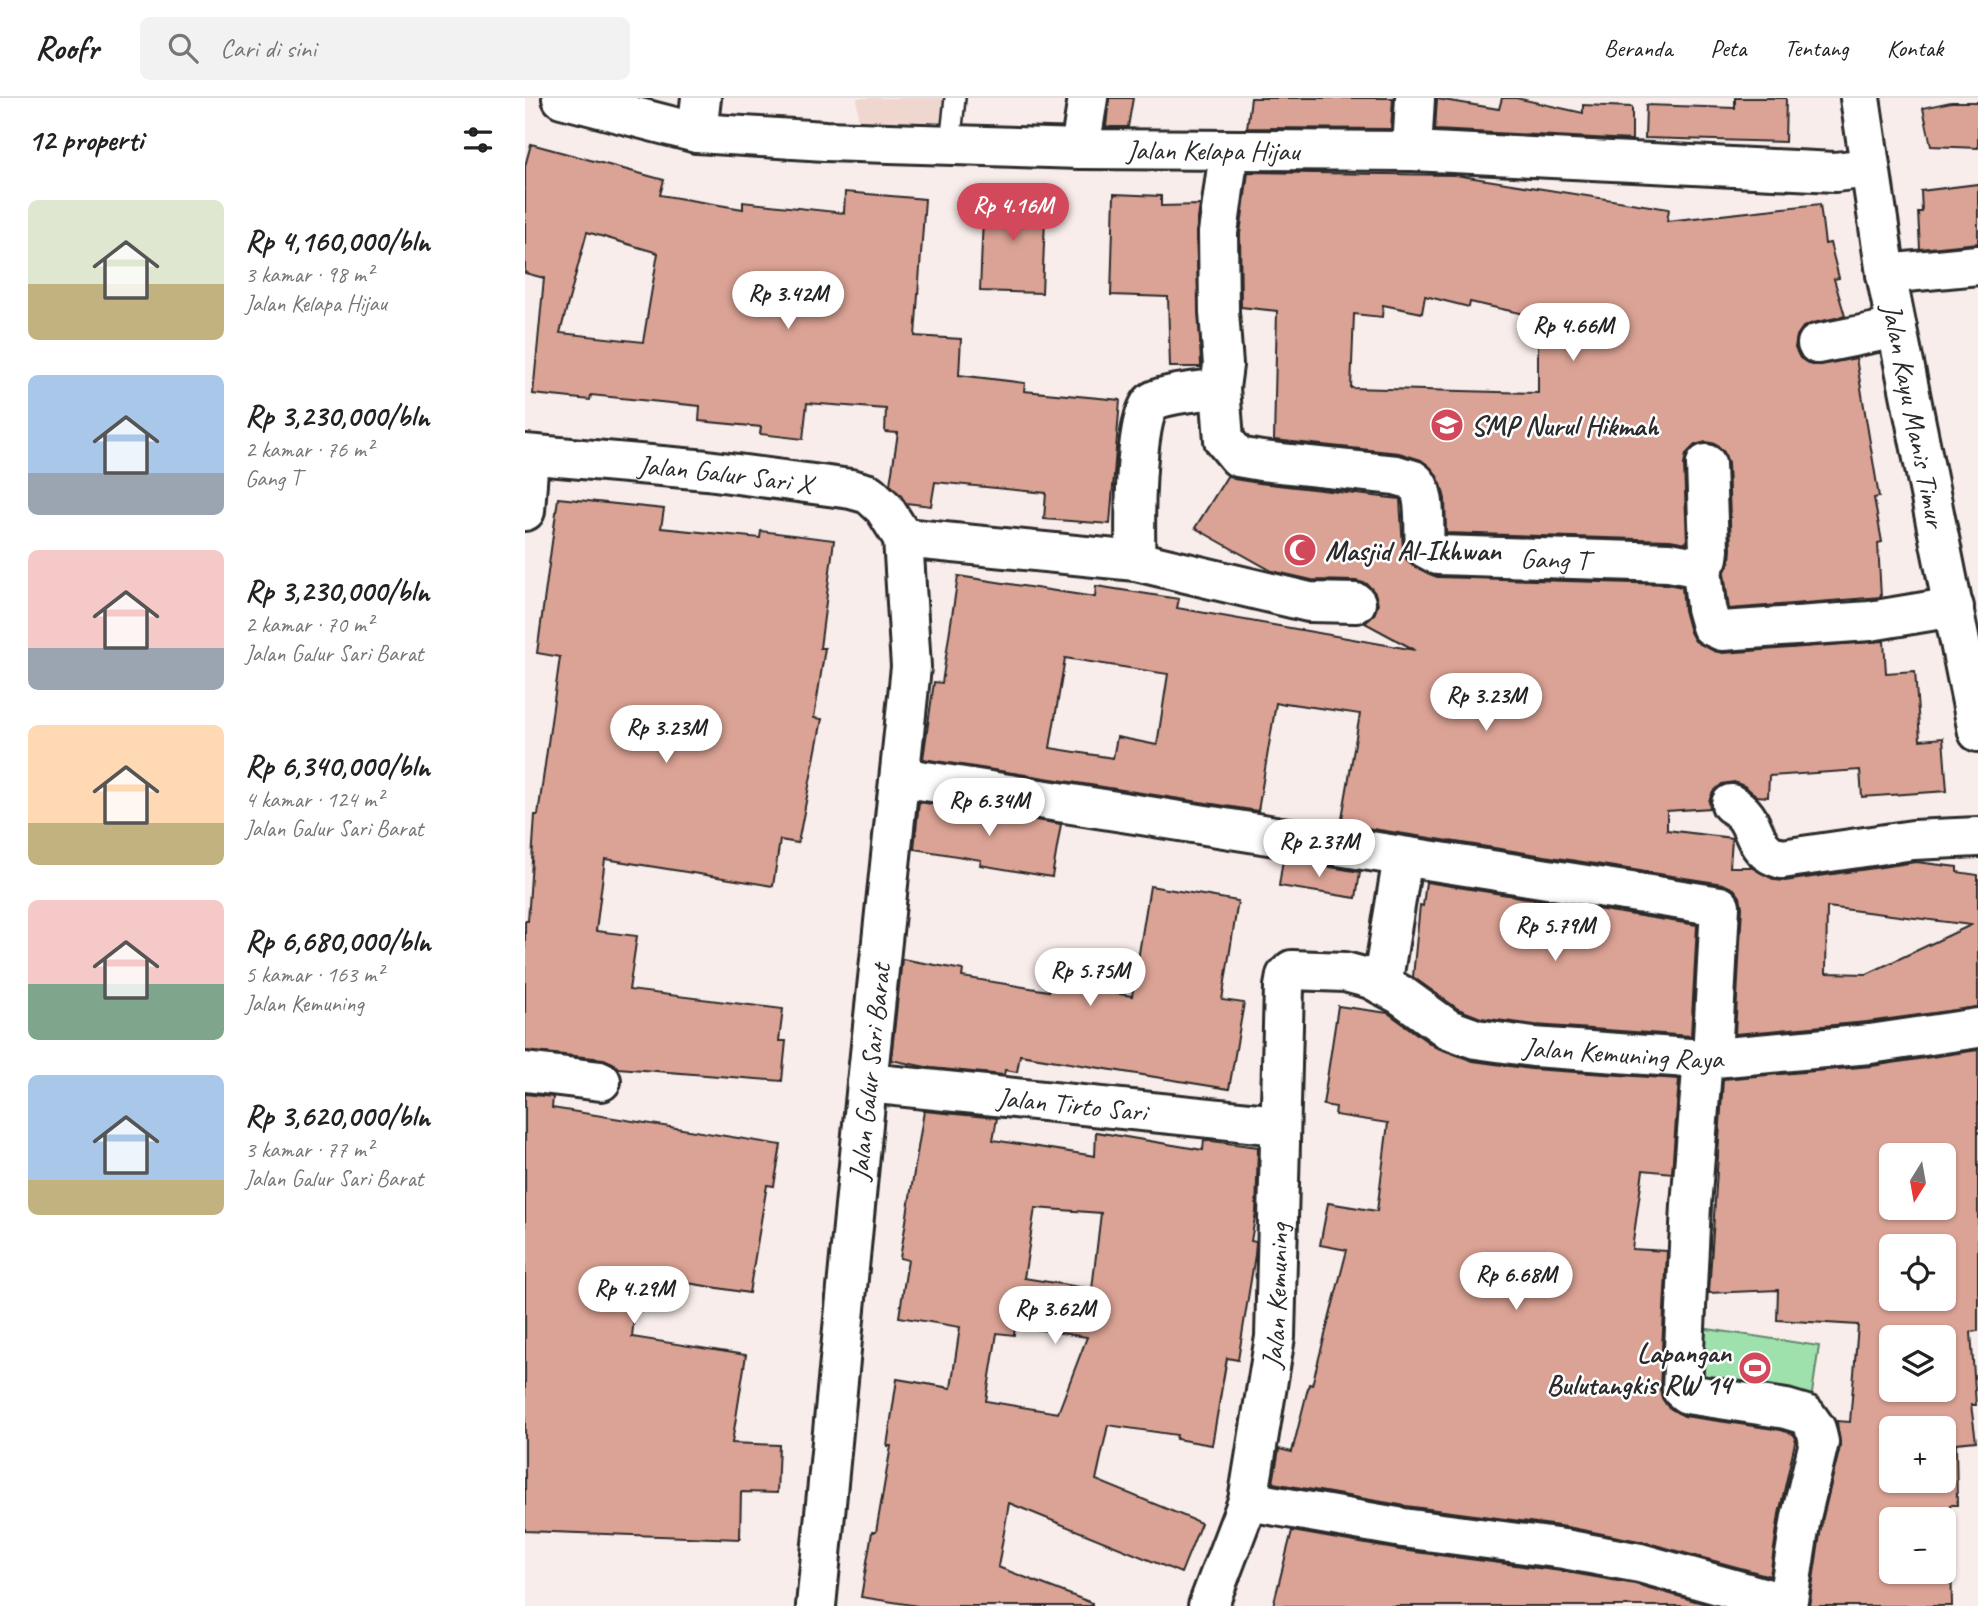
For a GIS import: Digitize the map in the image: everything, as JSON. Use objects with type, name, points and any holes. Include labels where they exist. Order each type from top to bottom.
[{"type":"street","name":"Jalan Kelapa Hijau","points":[[562,98],[950,146],[1229,152],[1412,152],[1854,170]]},
{"type":"street","points":[[1080,149],[1088,98]]},
{"type":"street","points":[[1412,152],[1415,98]]},
{"type":"street","name":"Jalan Kayu Manis Timur","points":[[1860,98],[1854,170],[1886,274],[1963,621],[1978,732]]},
{"type":"street","points":[[1136,561],[1138,449],[1146,408],[1160,397],[1220,388],[1223,365],[1218,233],[1229,152]]},
{"type":"street","points":[[1886,274],[1978,265]]},
{"type":"street","points":[[1817,344],[1897,328]]},
{"type":"street","name":"Gang T","points":[[1220,388],[1224,440],[1238,457],[1396,475],[1412,480],[1419,486],[1424,513],[1425,548],[1438,555],[1669,562],[1702,568]]},
{"type":"street","points":[[525,511],[527,454]]},
{"type":"street","name":"Jalan Galur Sari X","points":[[527,454],[707,470],[852,489],[869,494],[884,508],[904,538]]},
{"type":"street","points":[[1706,464],[1709,550],[1702,568],[1706,608],[1711,626],[1722,631],[1870,621],[1963,621]]},
{"type":"street","points":[[904,538],[1136,561],[1310,602],[1356,603]]},
{"type":"street","name":"Jalan Galur Sari Barat","points":[[816,1606],[911,667],[904,538]]},
{"type":"street","points":[[900,777],[1720,906],[1691,1205],[1682,1390],[1687,1394],[1786,1409],[1807,1415],[1816,1429],[1819,1442],[1801,1517],[1787,1605],[1640,1563],[1564,1549],[1403,1528],[1248,1501]]},
{"type":"street","points":[[1731,804],[1744,811],[1762,849],[1769,856],[1782,859],[1913,840],[1978,837]]},
{"type":"street","points":[[1382,985],[1403,857]]},
{"type":"street","name":"Jalan Kemuning Raya","points":[[1286,976],[1292,970],[1345,972],[1371,979],[1401,995],[1448,1029],[1476,1038],[1533,1047],[1707,1058],[1870,1044],[1978,1028]]},
{"type":"street","name":"Jalan Kemuning","points":[[1208,1606],[1248,1501],[1275,1337],[1279,1125],[1286,976]]},
{"type":"street","points":[[525,1072],[601,1081]]},
{"type":"street","name":"Jalan Tirto Sari","points":[[867,1083],[1279,1125]]},
{"type":"lane","points":[[950,146],[955,98]]},
{"type":"shaded area","points":[[857,98],[951,98],[950,122],[858,125]]},
{"type":"green space","name":"Lapangan Bulutangkis RW 14","points":[[1701,1328],[1819,1346],[1810,1407],[1692,1389]]},
{"type":"building","points":[[1109,98],[1133,98],[1128,127],[1106,127]]},
{"type":"building","points":[[1251,98],[1393,98],[1391,129],[1247,128]]},
{"type":"building","points":[[1502,98],[1516,98],[1583,113],[1583,105],[1632,107],[1632,140],[1435,130],[1437,99],[1499,109]]},
{"type":"building","points":[[1735,98],[1786,98],[1785,142],[1645,138],[1646,105],[1735,108]]},
{"type":"building","points":[[1951,102],[1978,102],[1978,148],[1931,146],[1923,108]]},
{"type":"building","points":[[531,144],[664,180],[660,195],[743,209],[743,202],[844,213],[845,192],[925,199],[915,336],[961,339],[959,375],[1025,383],[1024,391],[1120,400],[1110,524],[1044,519],[1046,493],[935,482],[931,506],[906,503],[890,484],[898,433],[885,432],[886,409],[807,403],[803,439],[760,434],[761,427],[699,421],[700,406],[591,395],[590,400],[533,394],[544,278],[525,273],[525,166]],"holes":[[[587,232],[658,253],[643,342],[560,333]]]},
{"type":"building","points":[[1248,172],[1455,175],[1669,209],[1667,221],[1820,204],[1825,244],[1830,243],[1839,278],[1834,279],[1845,316],[1803,327],[1797,336],[1795,348],[1800,358],[1811,365],[1856,358],[1879,497],[1874,498],[1882,542],[1878,543],[1881,597],[1729,609],[1724,573],[1730,561],[1731,549],[1728,463],[1724,452],[1716,444],[1706,442],[1695,445],[1686,454],[1684,465],[1687,543],[1670,540],[1446,533],[1445,499],[1441,484],[1433,470],[1421,460],[1399,453],[1274,440],[1277,311],[1241,307],[1240,234]],"holes":[[[1425,296],[1469,307],[1470,302],[1538,317],[1538,393],[1351,388],[1354,314],[1382,317],[1383,305],[1422,313]]]},
{"type":"building","points":[[1978,184],[1978,243],[1920,249],[1918,212],[1922,212],[1921,191]]},
{"type":"building","points":[[984,192],[1046,194],[1042,293],[980,291]]},
{"type":"building","points":[[1114,194],[1161,196],[1161,206],[1200,205],[1196,233],[1201,367],[1170,367],[1168,297],[1111,295]]},
{"type":"building","points":[[1228,475],[1234,479],[1259,483],[1400,499],[1406,559],[1415,567],[1437,577],[1667,584],[1682,587],[1684,610],[1695,641],[1723,653],[1884,641],[1886,673],[1915,671],[1920,740],[1943,738],[1947,791],[1862,797],[1860,770],[1769,776],[1768,797],[1757,796],[1734,782],[1722,784],[1713,792],[1709,801],[1710,808],[1667,811],[1667,830],[1732,838],[1730,867],[1751,867],[1775,880],[1785,881],[1916,862],[1957,867],[1957,872],[1978,875],[1978,1007],[1867,1022],[1735,1034],[1742,907],[1740,897],[1734,889],[1723,884],[1341,824],[1360,714],[1276,703],[1258,811],[923,759],[934,682],[942,683],[958,576],[1095,597],[1096,586],[1179,599],[1177,608],[1415,650],[1365,623],[1374,615],[1378,604],[1375,593],[1367,584],[1356,581],[1312,580],[1272,571],[1195,528]],"holes":[[[1065,658],[1168,674],[1157,745],[1117,737],[1113,758],[1050,748]],[[1827,907],[1971,925],[1867,974],[1826,973]]]},
{"type":"building","points":[[558,498],[664,509],[661,528],[760,538],[761,531],[834,540],[820,648],[825,648],[814,718],[822,719],[798,843],[780,840],[773,886],[605,859],[596,931],[637,936],[629,990],[783,1009],[779,1041],[786,1041],[782,1081],[618,1068],[604,1059],[525,1051],[525,921],[528,921],[535,815],[538,815],[560,657],[537,653]]},
{"type":"building","points":[[919,802],[1061,824],[1052,877],[980,865],[981,860],[914,849]]},
{"type":"building","points":[[1283,859],[1360,872],[1356,898],[1279,886]]},
{"type":"building","points":[[1426,882],[1697,925],[1691,1036],[1535,1025],[1481,1018],[1458,1009],[1413,977],[1420,905],[1423,906]]},
{"type":"building","points":[[1150,886],[1238,901],[1222,1000],[1244,1003],[1229,1089],[1020,1055],[1017,1072],[1005,1070],[1004,1075],[931,1068],[891,1060],[902,959],[963,970],[962,977],[1049,991],[1051,982],[1132,996]]},
{"type":"building","points":[[1338,1006],[1388,1013],[1435,1047],[1473,1061],[1531,1069],[1679,1079],[1672,1173],[1643,1170],[1632,1249],[1667,1251],[1660,1389],[1668,1407],[1684,1416],[1781,1430],[1793,1434],[1796,1438],[1779,1514],[1770,1576],[1644,1542],[1567,1527],[1406,1506],[1273,1483],[1279,1449],[1292,1452],[1347,1250],[1320,1245],[1328,1203],[1377,1211],[1388,1123],[1335,1115],[1336,1107],[1323,1105]]},
{"type":"building","points":[[1978,1050],[1978,1331],[1971,1332],[1976,1405],[1971,1405],[1976,1441],[1956,1443],[1957,1505],[1879,1507],[1879,1584],[1952,1584],[1952,1606],[1809,1606],[1822,1521],[1840,1447],[1837,1421],[1850,1422],[1858,1325],[1777,1320],[1778,1290],[1709,1293],[1723,1079],[1872,1066]]},
{"type":"building","points":[[525,1094],[553,1097],[552,1108],[781,1145],[774,1186],[767,1185],[749,1293],[638,1275],[632,1337],[746,1355],[732,1443],[779,1445],[777,1493],[741,1492],[740,1539],[525,1531]]},
{"type":"building","points":[[924,1111],[997,1118],[993,1140],[1095,1156],[1096,1132],[1203,1150],[1204,1140],[1258,1147],[1256,1212],[1251,1241],[1256,1242],[1255,1255],[1238,1360],[1227,1358],[1212,1445],[1176,1439],[1177,1435],[1108,1425],[1096,1480],[1201,1523],[1181,1573],[1009,1503],[998,1567],[1092,1603],[1092,1606],[918,1606],[861,1597],[891,1446],[887,1446],[897,1379],[951,1388],[960,1327],[899,1317],[908,1260],[900,1258]],"holes":[[[1035,1208],[1101,1213],[1092,1289],[1024,1278]],[[1015,1326],[1087,1337],[1058,1413],[986,1401],[997,1333],[1014,1335]]]},
{"type":"building","points":[[1292,1531],[1400,1550],[1561,1571],[1635,1584],[1713,1606],[1273,1606]]},
{"type":"place","name":"SMP Nurul Hikmah","points":[[1447,425]]},
{"type":"place","name":"Masjid Al-Ikhwan","points":[[1300,550]]},
{"type":"place","name":"Lapangan Bulutangkis RW 14","points":[[1755,1368]]}]
